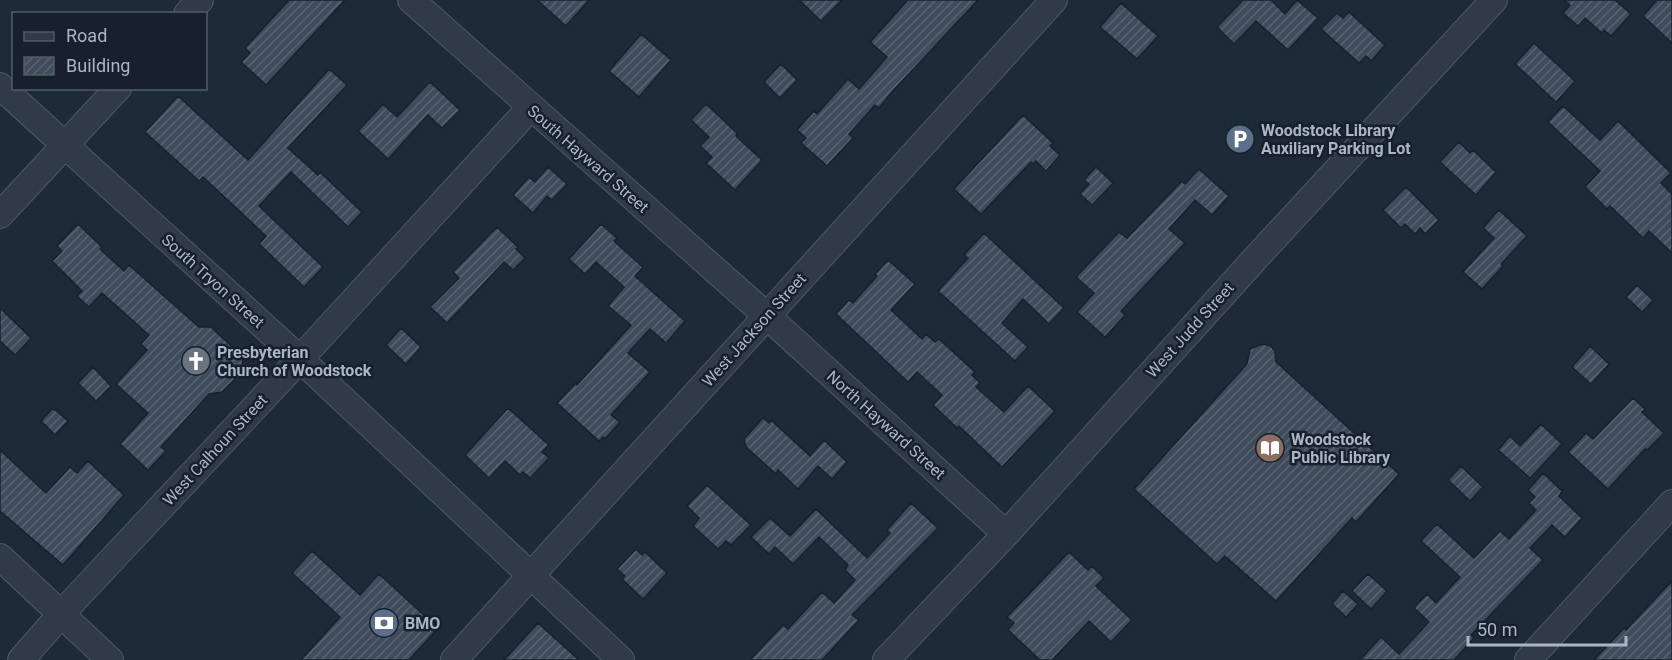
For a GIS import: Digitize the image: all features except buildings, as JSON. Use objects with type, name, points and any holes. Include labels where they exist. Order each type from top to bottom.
[{"type":"street","points":[[190,12],[200,0]]},
{"type":"street","name":"South Hayward Street","points":[[411,0],[767,316]]},
{"type":"street","name":"West Jackson Street","points":[[454,660],[1054,0]]},
{"type":"street","name":"West Judd Street","points":[[886,660],[1006,534],[1253,261],[1494,0]]},
{"type":"street","name":"South Tryon Street","points":[[0,86],[300,359],[621,660]]},
{"type":"street","points":[[0,214],[116,90]]},
{"type":"street","name":"West Calhoun Street","points":[[21,660],[530,108]]},
{"type":"street","name":"North Hayward Street","points":[[767,316],[1006,534]]},
{"type":"street","points":[[1528,660],[1672,503]]},
{"type":"street","points":[[0,557],[110,660]]},
{"type":"place","name":"Woodstock Library Auxiliary Parking Lot","points":[[1240,139]]},
{"type":"place","name":"Presbyterian Church of Woodstock","points":[[196,361]]},
{"type":"place","name":"Woodstock Public Library","points":[[1270,448]]},
{"type":"place","name":"BMO","points":[[384,623]]}]
